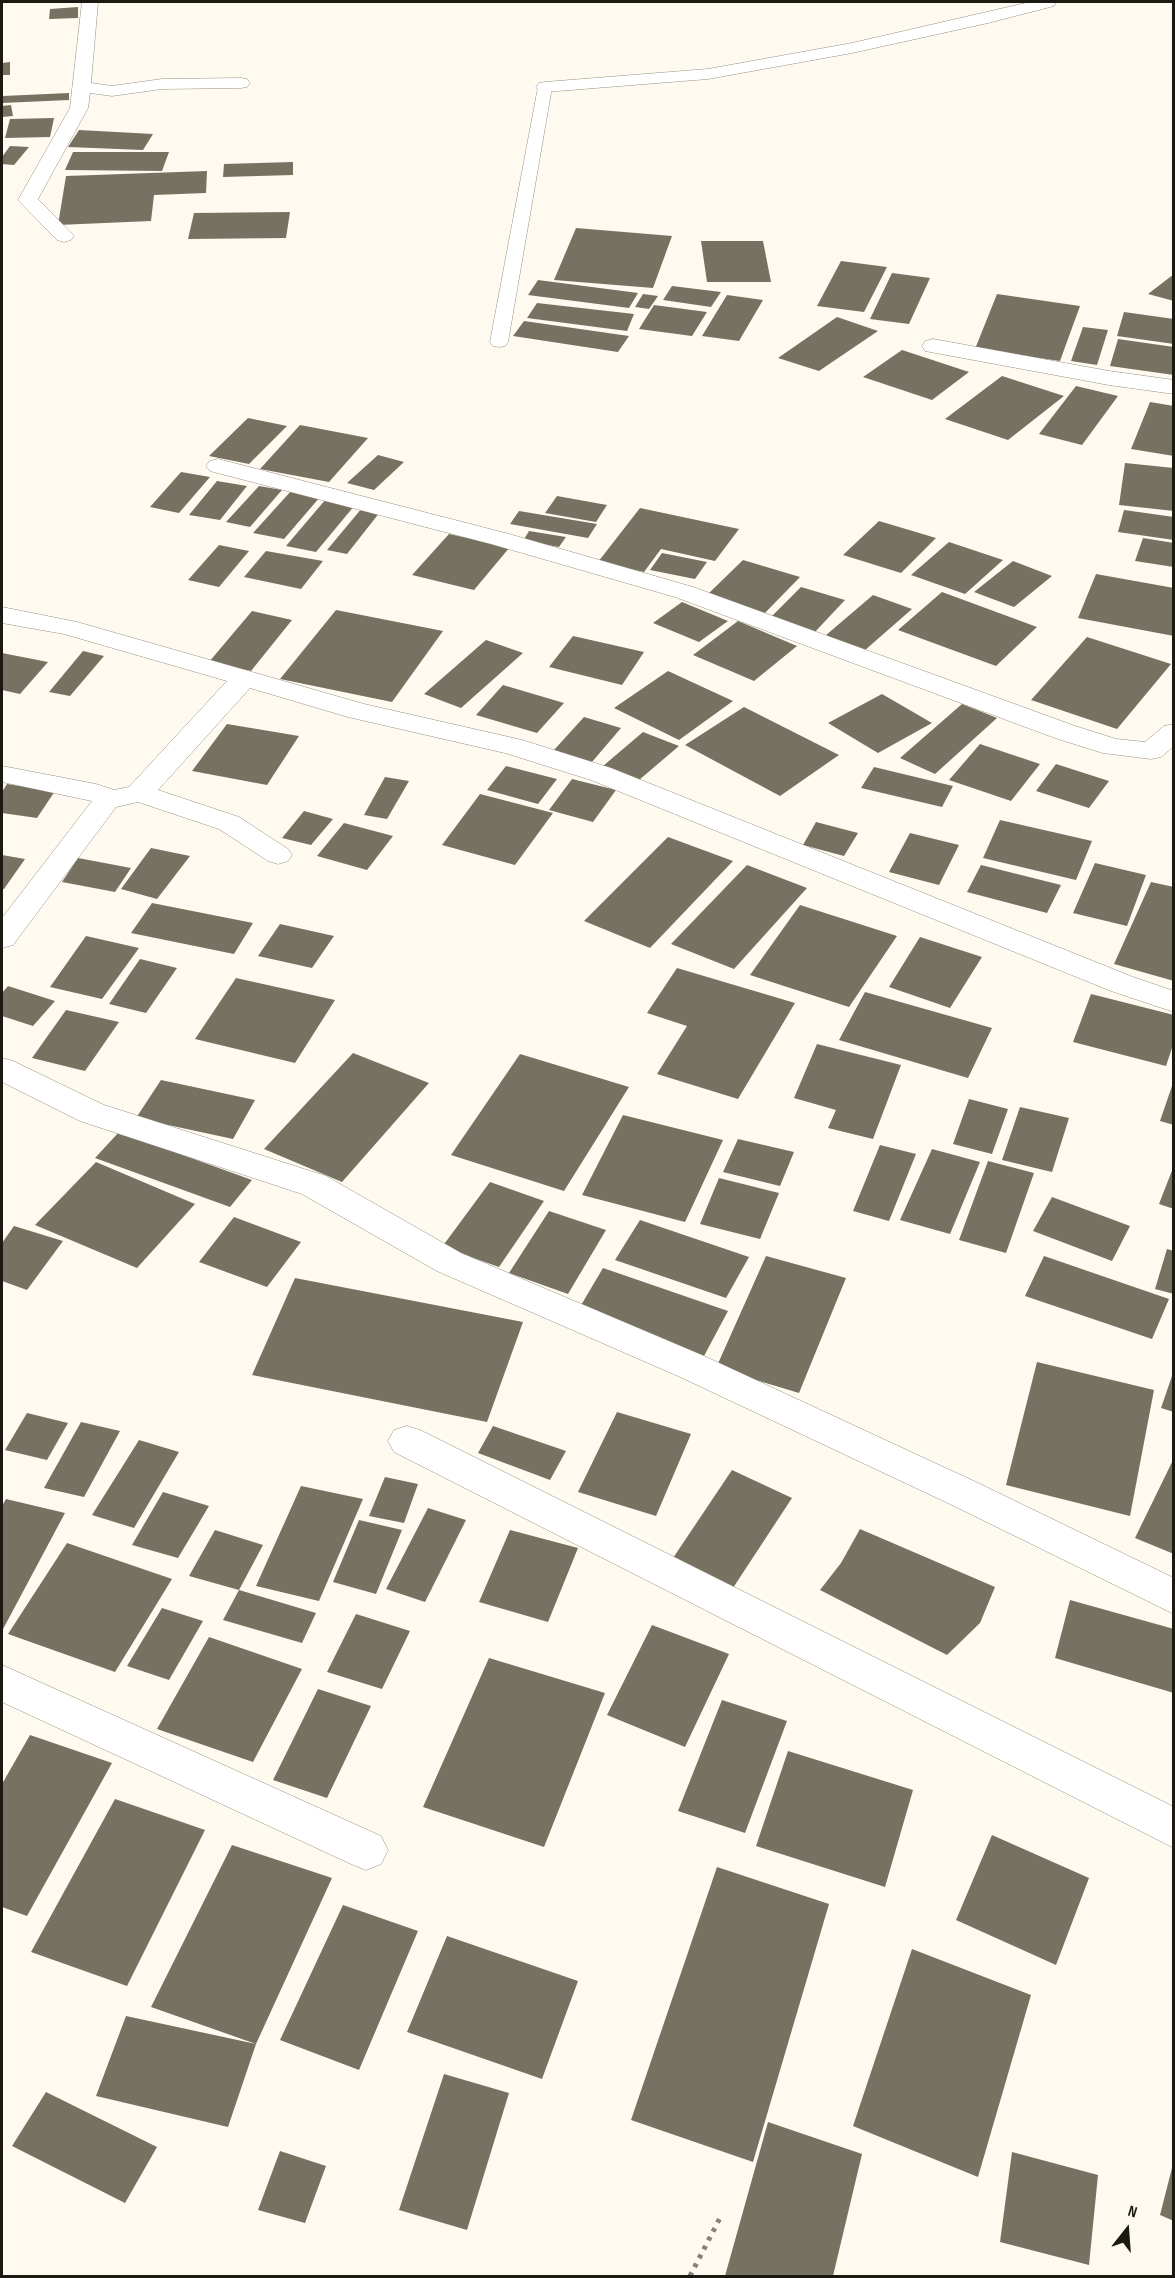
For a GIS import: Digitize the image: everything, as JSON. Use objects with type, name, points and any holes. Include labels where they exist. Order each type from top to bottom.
[{"type":"street","points":[[64,236],[28,200],[78,108],[90,2]]},
{"type":"street","points":[[545,87],[708,74],[852,48],[1048,2]]},
{"type":"street","points":[[82,87],[112,90],[162,84],[241,83]]},
{"type":"street","points":[[933,345],[1109,378],[1173,387]]},
{"type":"street","points":[[218,466],[500,539],[684,592],[1065,732],[1113,747],[1151,751],[1173,732]]},
{"type":"street","points":[[2,615],[68,627],[358,711],[512,746],[601,774],[1122,984],[1173,1002]]},
{"type":"street","points":[[139,793],[245,677]]},
{"type":"street","points":[[2,774],[96,792],[104,795],[106,801]]},
{"type":"street","points":[[2,938],[106,801],[139,793],[229,823],[278,855]]},
{"type":"street","points":[[2,1069],[92,1113],[314,1185],[449,1262],[702,1371],[964,1494],[1173,1597]]},
{"type":"street","points":[[407,1441],[1173,1830]]},
{"type":"street","points":[[2,1683],[366,1850]]},
{"type":"lane","points":[[499,342],[545,87]]},
{"type":"path","points":[[690,2277],[721,2216]]},
{"type":"building","points":[[78,7],[78,18],[49,19],[50,9]]},
{"type":"building","points":[[10,62],[10,75],[2,75],[2,63]]},
{"type":"building","points":[[69,93],[69,100],[2,103],[3,96]]},
{"type":"building","points":[[11,105],[13,116],[2,117],[2,106]]},
{"type":"building","points":[[54,118],[50,137],[5,138],[10,119]]},
{"type":"building","points":[[79,130],[153,134],[143,150],[68,147]]},
{"type":"building","points":[[10,146],[29,147],[14,165],[2,164],[2,157]]},
{"type":"building","points":[[73,152],[169,152],[162,171],[65,170]]},
{"type":"building","points":[[293,162],[293,175],[223,177],[224,164]]},
{"type":"building","points":[[207,171],[206,193],[154,195],[151,221],[58,225],[66,176]]},
{"type":"building","points":[[290,212],[286,238],[188,239],[194,213]]},
{"type":"building","points":[[576,228],[672,236],[653,288],[554,280]]},
{"type":"building","points":[[701,241],[763,241],[771,282],[707,282]]},
{"type":"building","points":[[841,261],[887,267],[864,312],[817,306]]},
{"type":"building","points":[[892,273],[930,278],[909,324],[870,319]]},
{"type":"building","points":[[1174,274],[1174,301],[1148,294]]},
{"type":"building","points":[[538,280],[638,293],[629,308],[528,295]]},
{"type":"building","points":[[672,286],[721,292],[711,307],[663,300]]},
{"type":"building","points":[[643,294],[658,296],[649,309],[635,307]]},
{"type":"building","points":[[997,294],[1080,306],[1060,361],[975,349]]},
{"type":"building","points":[[727,295],[763,300],[739,341],[702,336]]},
{"type":"building","points":[[537,303],[634,314],[627,331],[527,318]]},
{"type":"building","points":[[654,305],[707,312],[692,336],[639,329]]},
{"type":"building","points":[[1124,312],[1174,319],[1174,344],[1117,336]]},
{"type":"building","points":[[837,317],[878,331],[819,371],[778,358]]},
{"type":"building","points":[[524,321],[629,336],[618,352],[513,336]]},
{"type":"building","points":[[1083,327],[1108,330],[1097,365],[1071,361]]},
{"type":"building","points":[[1118,339],[1174,347],[1174,375],[1110,366]]},
{"type":"building","points":[[902,350],[969,372],[932,400],[863,377]]},
{"type":"building","points":[[1002,376],[1064,396],[1008,440],[945,419]]},
{"type":"building","points":[[1076,386],[1118,396],[1082,445],[1039,434]]},
{"type":"building","points":[[1150,402],[1174,406],[1174,456],[1131,449]]},
{"type":"building","points":[[248,418],[287,426],[249,464],[209,456]]},
{"type":"building","points":[[300,425],[368,438],[329,482],[260,469]]},
{"type":"building","points":[[378,455],[404,462],[374,490],[347,483]]},
{"type":"building","points":[[1125,463],[1174,468],[1174,511],[1119,505]]},
{"type":"building","points":[[181,472],[210,477],[179,513],[150,507]]},
{"type":"building","points":[[217,481],[247,486],[220,520],[189,515]]},
{"type":"building","points":[[259,486],[282,490],[250,527],[226,522]]},
{"type":"building","points":[[291,491],[320,497],[284,539],[253,533]]},
{"type":"building","points":[[557,496],[607,505],[596,522],[545,513]]},
{"type":"building","points":[[326,499],[355,505],[316,552],[286,546]]},
{"type":"building","points":[[362,508],[380,512],[347,554],[327,550]]},
{"type":"building","points":[[640,508],[739,529],[715,561],[661,549],[644,572],[598,562]]},
{"type":"building","points":[[1124,510],[1174,517],[1174,540],[1118,532]]},
{"type":"building","points":[[519,511],[597,524],[588,538],[510,524]]},
{"type":"building","points":[[879,521],[936,538],[901,573],[843,555]]},
{"type":"building","points":[[529,531],[566,537],[559,547],[523,541]]},
{"type":"building","points":[[449,534],[510,547],[474,590],[412,575]]},
{"type":"building","points":[[1143,538],[1174,543],[1174,567],[1135,561]]},
{"type":"building","points":[[949,542],[1003,560],[965,594],[911,575]]},
{"type":"building","points":[[219,545],[249,551],[219,587],[188,580]]},
{"type":"building","points":[[266,551],[323,561],[301,589],[244,577]]},
{"type":"building","points":[[662,553],[707,562],[695,579],[650,570]]},
{"type":"building","points":[[743,560],[800,577],[764,614],[706,596]]},
{"type":"building","points":[[1013,561],[1052,576],[1014,607],[974,592]]},
{"type":"building","points":[[1096,574],[1174,588],[1174,636],[1078,618]]},
{"type":"building","points":[[801,587],[845,600],[814,633],[769,619]]},
{"type":"building","points":[[942,592],[1037,627],[996,666],[898,630]]},
{"type":"building","points":[[873,595],[912,609],[864,651],[825,636]]},
{"type":"building","points":[[682,602],[728,621],[699,642],[653,623]]},
{"type":"building","points":[[336,610],[443,631],[392,702],[280,679]]},
{"type":"building","points":[[252,611],[292,620],[251,671],[209,662]]},
{"type":"building","points":[[738,621],[797,646],[754,681],[693,655]]},
{"type":"building","points":[[573,636],[644,652],[622,685],[549,667]]},
{"type":"building","points":[[1087,637],[1171,664],[1117,729],[1031,700]]},
{"type":"building","points":[[486,640],[523,653],[461,708],[424,694]]},
{"type":"building","points":[[83,651],[104,656],[70,696],[49,692]]},
{"type":"building","points":[[2,653],[48,662],[20,694],[2,690]]},
{"type":"building","points":[[668,671],[733,701],[679,740],[614,708]]},
{"type":"building","points":[[503,685],[564,703],[537,733],[476,715]]},
{"type":"building","points":[[882,694],[932,723],[878,753],[828,723]]},
{"type":"building","points":[[962,704],[997,718],[935,774],[900,758]]},
{"type":"building","points":[[744,707],[839,755],[780,796],[685,745]]},
{"type":"building","points":[[584,717],[621,728],[592,762],[554,750]]},
{"type":"building","points":[[227,724],[299,736],[267,785],[192,771]]},
{"type":"building","points":[[643,732],[679,746],[639,780],[603,766]]},
{"type":"building","points":[[980,744],[1040,764],[1011,801],[949,780]]},
{"type":"building","points":[[1056,764],[1109,781],[1089,808],[1036,791]]},
{"type":"building","points":[[506,766],[557,779],[538,804],[487,790]]},
{"type":"building","points":[[874,767],[953,786],[942,807],[861,788]]},
{"type":"building","points":[[385,777],[409,781],[387,819],[364,815]]},
{"type":"building","points":[[572,779],[616,790],[593,822],[549,810]]},
{"type":"building","points":[[7,784],[55,791],[37,818],[2,813],[2,792]]},
{"type":"building","points":[[480,794],[553,813],[515,865],[442,845]]},
{"type":"building","points":[[304,811],[333,819],[311,845],[282,838]]},
{"type":"building","points":[[1000,820],[1092,841],[1076,880],[983,858]]},
{"type":"building","points":[[816,822],[858,833],[844,856],[803,845]]},
{"type":"building","points":[[344,823],[393,836],[367,870],[317,856]]},
{"type":"building","points":[[910,833],[959,845],[939,885],[889,872]]},
{"type":"building","points":[[668,837],[733,861],[650,948],[584,921]]},
{"type":"building","points":[[151,848],[190,856],[157,899],[121,889]]},
{"type":"building","points":[[2,855],[25,859],[4,889],[2,889]]},
{"type":"building","points":[[78,858],[131,868],[115,892],[62,882]]},
{"type":"building","points":[[1095,863],[1146,875],[1127,926],[1073,913]]},
{"type":"building","points":[[747,865],[807,888],[734,969],[671,944]]},
{"type":"building","points":[[981,865],[1061,885],[1047,913],[967,892]]},
{"type":"building","points":[[1151,882],[1174,887],[1174,981],[1114,964]]},
{"type":"building","points":[[152,903],[253,923],[234,954],[131,933]]},
{"type":"building","points":[[800,905],[897,936],[849,1007],[750,975]]},
{"type":"building","points":[[280,924],[334,936],[312,968],[258,956]]},
{"type":"building","points":[[86,936],[139,948],[102,999],[50,987]]},
{"type":"building","points":[[920,937],[982,957],[950,1008],[889,987]]},
{"type":"building","points":[[140,959],[177,968],[146,1013],[109,1004]]},
{"type":"building","points":[[677,968],[795,1003],[738,1099],[657,1074],[687,1026],[647,1013]]},
{"type":"building","points":[[236,978],[335,1000],[295,1063],[195,1039]]},
{"type":"building","points":[[8,986],[55,1001],[33,1026],[2,1016],[2,993]]},
{"type":"building","points":[[865,992],[992,1028],[968,1078],[839,1040]]},
{"type":"building","points":[[1091,994],[1174,1015],[1174,1042],[1166,1066],[1073,1042]]},
{"type":"building","points":[[66,1010],[119,1022],[85,1071],[32,1058]]},
{"type":"building","points":[[817,1044],[901,1065],[873,1139],[828,1128],[836,1110],[794,1098]]},
{"type":"building","points":[[353,1053],[429,1083],[342,1182],[264,1149]]},
{"type":"building","points":[[520,1054],[629,1087],[564,1191],[451,1155]]},
{"type":"building","points":[[161,1080],[255,1100],[233,1139],[136,1118]]},
{"type":"building","points":[[1174,1083],[1174,1125],[1160,1121]]},
{"type":"building","points":[[969,1099],[1008,1109],[992,1154],[953,1144]]},
{"type":"building","points":[[1020,1107],[1069,1118],[1052,1172],[1002,1160]]},
{"type":"building","points":[[623,1115],[723,1140],[685,1222],[582,1195]]},
{"type":"building","points":[[119,1132],[252,1180],[230,1207],[95,1158]]},
{"type":"building","points":[[738,1139],[794,1152],[780,1186],[723,1172]]},
{"type":"building","points":[[880,1145],[916,1154],[889,1221],[853,1211]]},
{"type":"building","points":[[932,1149],[980,1162],[950,1234],[900,1220]]},
{"type":"building","points":[[988,1161],[1034,1173],[1006,1253],[959,1240]]},
{"type":"building","points":[[96,1162],[195,1204],[137,1268],[35,1225]]},
{"type":"building","points":[[1174,1168],[1174,1209],[1159,1204]]},
{"type":"building","points":[[719,1178],[779,1193],[760,1239],[700,1224]]},
{"type":"building","points":[[490,1182],[544,1201],[499,1267],[442,1247]]},
{"type":"building","points":[[1052,1197],[1130,1226],[1112,1261],[1033,1231]]},
{"type":"building","points":[[549,1211],[606,1230],[568,1294],[509,1273]]},
{"type":"building","points":[[234,1217],[301,1242],[267,1287],[199,1262]]},
{"type":"building","points":[[640,1220],[749,1257],[726,1298],[615,1260]]},
{"type":"building","points":[[14,1226],[63,1241],[27,1290],[2,1281],[2,1243]]},
{"type":"building","points":[[1167,1249],[1174,1251],[1174,1294],[1155,1289]]},
{"type":"building","points":[[766,1256],[846,1278],[799,1393],[716,1368]]},
{"type":"building","points":[[1044,1256],[1169,1299],[1152,1339],[1025,1296]]},
{"type":"building","points":[[603,1268],[728,1311],[704,1356],[577,1312]]},
{"type":"building","points":[[295,1278],[523,1322],[487,1422],[252,1375]]},
{"type":"building","points":[[1037,1362],[1154,1390],[1130,1516],[1006,1485]]},
{"type":"building","points":[[1174,1374],[1174,1412],[1161,1408]]},
{"type":"building","points":[[617,1412],[691,1434],[656,1516],[578,1492]]},
{"type":"building","points":[[27,1413],[68,1423],[47,1460],[5,1450]]},
{"type":"building","points":[[81,1422],[120,1431],[84,1497],[44,1488]]},
{"type":"building","points":[[493,1426],[566,1451],[550,1480],[478,1453]]},
{"type":"building","points":[[139,1440],[179,1452],[134,1528],[92,1515]]},
{"type":"building","points":[[1174,1458],[1174,1554],[1135,1538]]},
{"type":"building","points":[[732,1470],[792,1498],[731,1591],[671,1561]]},
{"type":"building","points":[[385,1477],[418,1484],[404,1523],[369,1516]]},
{"type":"building","points":[[301,1486],[363,1499],[319,1601],[256,1586]]},
{"type":"building","points":[[163,1492],[209,1506],[178,1558],[132,1545]]},
{"type":"building","points":[[6,1499],[65,1513],[2,1631],[2,1506]]},
{"type":"building","points":[[428,1508],[466,1520],[425,1602],[386,1589]]},
{"type":"building","points":[[359,1520],[402,1530],[376,1594],[333,1582]]},
{"type":"building","points":[[860,1529],[995,1587],[980,1623],[947,1655],[820,1590],[841,1563]]},
{"type":"building","points":[[215,1530],[263,1545],[239,1590],[189,1576]]},
{"type":"building","points":[[510,1530],[578,1548],[548,1622],[479,1602]]},
{"type":"building","points":[[67,1543],[172,1579],[115,1672],[8,1634]]},
{"type":"building","points":[[239,1590],[316,1613],[302,1643],[223,1620]]},
{"type":"building","points":[[1070,1600],[1174,1629],[1174,1693],[1055,1658]]},
{"type":"building","points":[[162,1608],[203,1621],[169,1680],[127,1666]]},
{"type":"building","points":[[356,1614],[410,1631],[382,1689],[327,1672]]},
{"type":"building","points":[[652,1625],[729,1654],[685,1747],[607,1715]]},
{"type":"building","points":[[209,1637],[302,1669],[253,1762],[157,1729]]},
{"type":"building","points":[[489,1658],[605,1693],[544,1847],[423,1807]]},
{"type":"building","points":[[318,1689],[371,1706],[327,1798],[273,1780]]},
{"type":"building","points":[[722,1700],[787,1721],[745,1833],[678,1811]]},
{"type":"building","points":[[30,1735],[112,1763],[27,1916],[2,1907],[2,1784]]},
{"type":"building","points":[[788,1751],[913,1790],[885,1887],[756,1846]]},
{"type":"building","points":[[115,1799],[205,1830],[127,1986],[31,1952]]},
{"type":"building","points":[[992,1835],[1089,1878],[1056,1965],[956,1920]]},
{"type":"building","points":[[232,1845],[332,1878],[256,2044],[151,2007]]},
{"type":"building","points":[[717,1867],[829,1904],[753,2162],[631,2120]]},
{"type":"building","points":[[343,1905],[418,1931],[359,2070],[280,2040]]},
{"type":"building","points":[[447,1936],[578,1981],[542,2079],[407,2032]]},
{"type":"building","points":[[912,1949],[1031,1995],[978,2177],[853,2126]]},
{"type":"building","points":[[126,2016],[256,2044],[228,2127],[96,2096]]},
{"type":"building","points":[[444,2074],[509,2093],[467,2230],[399,2210]]},
{"type":"building","points":[[46,2092],[157,2147],[125,2203],[12,2146]]},
{"type":"building","points":[[768,2122],[862,2154],[833,2276],[725,2276]]},
{"type":"building","points":[[280,2151],[326,2166],[305,2223],[258,2210]]},
{"type":"building","points":[[1012,2152],[1098,2175],[1089,2265],[1000,2242]]},
{"type":"building","points":[[1174,2164],[1174,2221],[1160,2215]]}]
